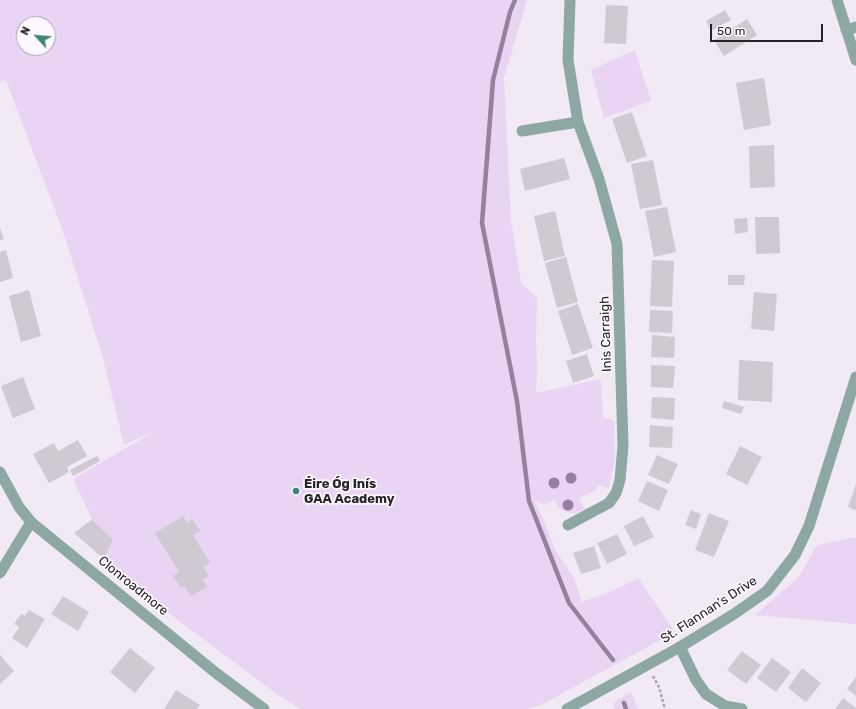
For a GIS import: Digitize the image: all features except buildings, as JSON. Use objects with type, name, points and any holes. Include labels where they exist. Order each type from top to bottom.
[{"type":"street","name":"Inis Carraigh","points":[[568,525],[609,503],[616,493],[620,480],[623,446],[617,244],[599,179],[578,122],[568,60],[570,0]]},
{"type":"street","points":[[837,0],[851,28],[856,60]]},
{"type":"street","points":[[522,131],[578,122]]},
{"type":"street","name":"St. Flannan's Drive","points":[[567,709],[680,647],[767,592],[795,555],[809,526],[856,377]]},
{"type":"street","name":"Clonroadmore","points":[[0,472],[19,507],[31,522],[210,668],[264,709]]},
{"type":"street","points":[[0,573],[31,522]]},
{"type":"street","points":[[680,647],[696,680],[706,694],[725,706],[742,709]]},
{"type":"path","points":[[647,665],[659,687],[665,709]]},
{"type":"shaded area","points":[[0,0],[527,0],[504,78],[511,220],[521,283],[537,298],[536,393],[601,379],[603,418],[614,420],[615,460],[609,488],[598,485],[596,490],[579,498],[585,509],[577,513],[570,513],[560,509],[554,500],[544,505],[535,500],[556,551],[574,578],[582,602],[614,590],[638,578],[675,632],[541,705],[526,709],[301,709],[281,697],[159,606],[74,533],[92,519],[73,479],[157,430],[124,445],[103,358],[63,231],[6,80],[0,81]]},
{"type":"shaded area","points":[[635,50],[651,101],[604,118],[591,70]]},
{"type":"shaded area","points":[[856,537],[856,624],[755,615],[798,578],[817,545]]},
{"type":"shaded area","points":[[631,692],[638,709],[615,709],[613,703]]},
{"type":"waterway","points":[[515,0],[510,12],[493,80],[482,223],[517,401],[529,501],[569,603],[613,660]]},
{"type":"waterway","points":[[624,703],[626,709]]},
{"type":"place","name":"Éire Óg Inís GAA Academy","points":[[296,491]]}]
